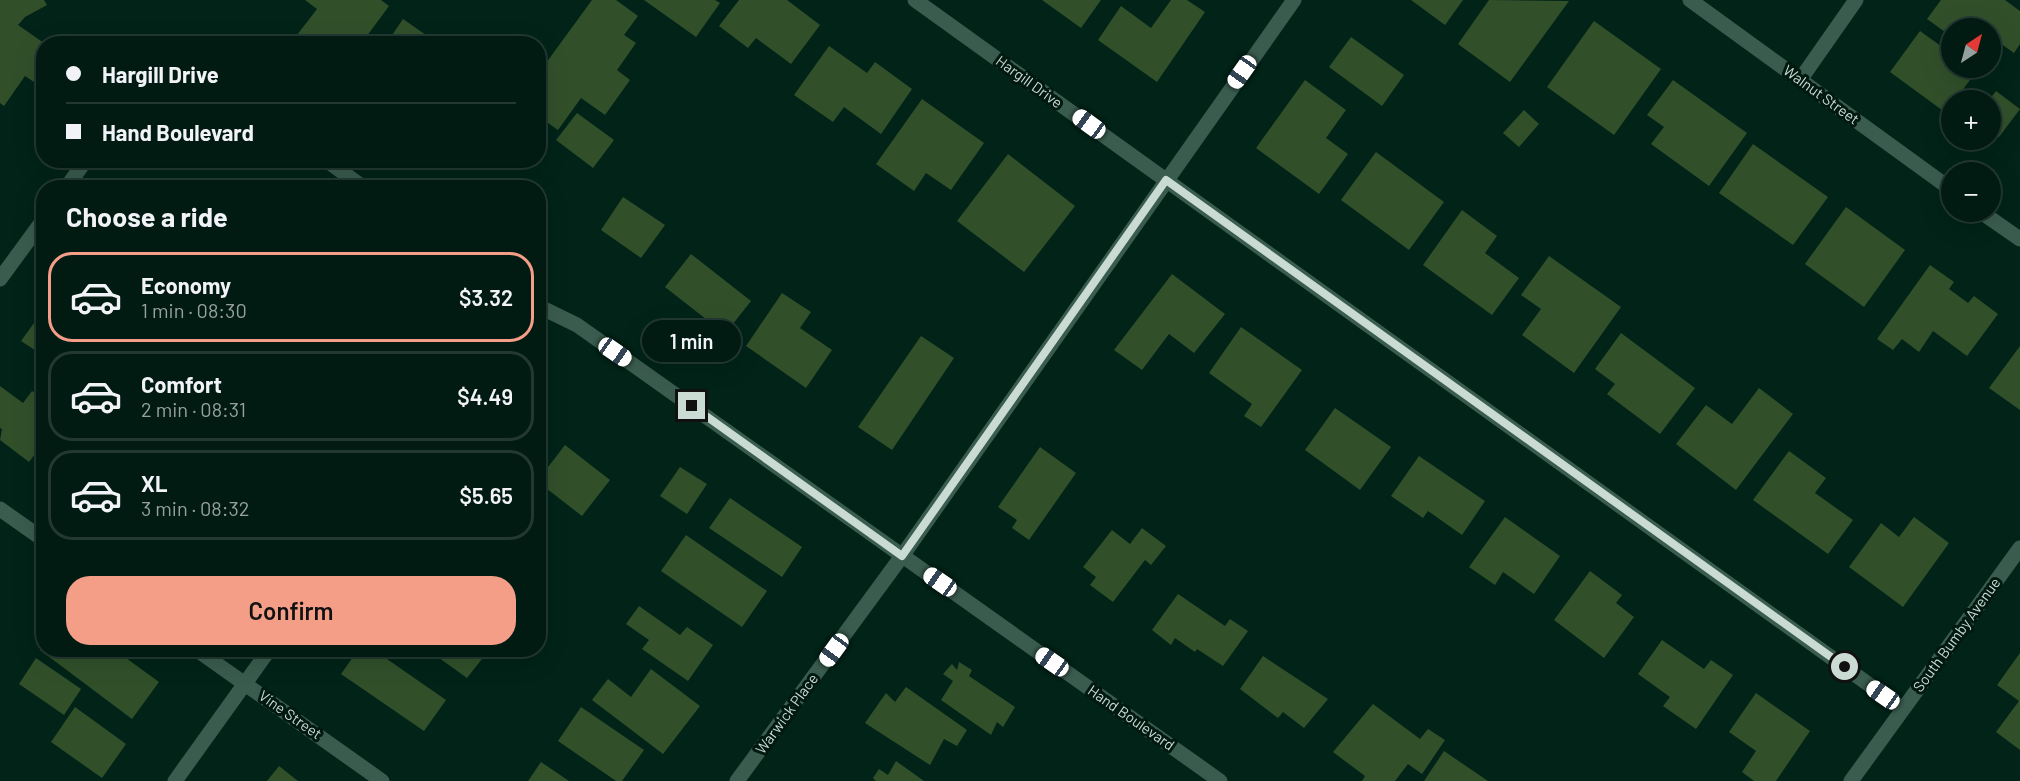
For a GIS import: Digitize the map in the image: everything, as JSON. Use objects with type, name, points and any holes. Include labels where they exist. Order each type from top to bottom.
[{"type":"street","name":"Hargill Drive","points":[[915,0],[1903,709]]},
{"type":"street","name":"Warwick Place","points":[[737,781],[902,556],[1294,0]]},
{"type":"street","name":"Walnut Street","points":[[1690,0],[1941,182]]},
{"type":"street","points":[[1800,80],[1856,0]]},
{"type":"street","points":[[337,168],[353,180]]},
{"type":"street","points":[[1995,222],[2020,239]]},
{"type":"street","points":[[0,279],[36,230]]},
{"type":"street","name":"Hand Boulevard","points":[[546,310],[577,325],[1220,781]]},
{"type":"street","points":[[0,508],[36,534]]},
{"type":"street","name":"South Bumby Avenue","points":[[1851,781],[2019,552]]},
{"type":"street","name":"Vine Street","points":[[207,657],[382,781]]},
{"type":"street","points":[[175,781],[264,657]]},
{"type":"building","points":[[0,0],[44,0],[47,5],[25,17],[18,25],[36,37],[36,83],[25,76],[4,106],[0,103]]},
{"type":"building","points":[[305,0],[381,0],[389,6],[367,36],[298,36],[317,9]]},
{"type":"building","points":[[592,0],[616,0],[638,16],[624,35],[636,43],[617,70],[630,80],[605,115],[581,98],[558,130],[546,122],[546,63]]},
{"type":"building","points":[[644,0],[715,0],[720,3],[696,37]]},
{"type":"building","points":[[739,0],[787,0],[820,25],[791,64],[756,38],[748,48],[719,26]]},
{"type":"building","points":[[1042,0],[1101,0],[1081,28]]},
{"type":"building","points":[[1171,0],[1187,0],[1205,12],[1157,82],[1098,40],[1121,6],[1151,28]]},
{"type":"building","points":[[1411,0],[1463,0],[1445,25]]},
{"type":"building","points":[[1489,0],[1569,1],[1510,82],[1458,44]]},
{"type":"building","points":[[1941,0],[2005,0],[2020,11],[2020,44],[2014,53],[2001,44],[2001,18],[1941,18],[1941,29],[1927,19]]},
{"type":"building","points":[[403,19],[427,36],[391,36]]},
{"type":"building","points":[[1594,21],[1661,69],[1614,135],[1547,87]]},
{"type":"building","points":[[1920,31],[1941,46],[1941,78],[1972,78],[1962,90],[1941,90],[1941,109],[1890,72]]},
{"type":"building","points":[[1351,37],[1404,75],[1382,106],[1329,67]]},
{"type":"building","points":[[829,46],[867,73],[875,62],[912,89],[881,134],[844,107],[833,122],[794,95]]},
{"type":"building","points":[[1305,80],[1346,110],[1326,138],[1348,154],[1319,194],[1256,148]]},
{"type":"building","points":[[1673,80],[1747,133],[1709,186],[1651,144],[1664,127],[1647,115]]},
{"type":"building","points":[[2001,95],[2020,109],[2001,134]]},
{"type":"building","points":[[922,99],[984,143],[951,190],[926,173],[914,191],[876,164]]},
{"type":"building","points":[[1524,110],[1539,124],[1519,147],[1503,133]]},
{"type":"building","points":[[577,113],[614,140],[593,168],[556,140]]},
{"type":"building","points":[[1753,144],[1828,197],[1793,245],[1719,193]]},
{"type":"building","points":[[1376,152],[1444,202],[1409,250],[1341,200]]},
{"type":"building","points":[[1008,154],[1075,206],[1024,272],[957,221]]},
{"type":"building","points":[[623,197],[665,225],[641,258],[601,230]]},
{"type":"building","points":[[1846,207],[1905,250],[1864,307],[1805,264]]},
{"type":"building","points":[[1462,210],[1497,236],[1485,253],[1519,278],[1492,315],[1423,265]]},
{"type":"building","points":[[691,254],[751,301],[725,334],[665,287]]},
{"type":"building","points":[[1549,256],[1621,307],[1574,373],[1522,335],[1541,309],[1521,295]]},
{"type":"building","points":[[1930,265],[1954,282],[1949,289],[1968,303],[1974,296],[1998,314],[1967,356],[1933,331],[1919,352],[1902,339],[1893,350],[1877,339]]},
{"type":"building","points":[[1172,274],[1225,314],[1194,353],[1169,334],[1142,370],[1114,350]]},
{"type":"building","points":[[782,293],[811,312],[800,328],[832,350],[806,388],[746,346]]},
{"type":"building","points":[[36,320],[36,351],[21,341]]},
{"type":"building","points":[[1241,327],[1302,370],[1261,427],[1244,416],[1252,404],[1209,373]]},
{"type":"building","points":[[1621,333],[1695,388],[1660,434],[1607,394],[1615,384],[1595,369]]},
{"type":"building","points":[[921,336],[954,358],[892,450],[858,427]]},
{"type":"building","points":[[2020,346],[2020,410],[1989,388]]},
{"type":"building","points":[[0,386],[23,403],[32,391],[36,394],[36,453],[29,462],[0,440],[2,429],[0,428]]},
{"type":"building","points":[[1759,388],[1793,414],[1736,490],[1676,444],[1706,405],[1732,424]]},
{"type":"building","points":[[1335,408],[1391,447],[1360,490],[1305,450]]},
{"type":"building","points":[[565,445],[610,480],[582,516],[546,488],[546,470]]},
{"type":"building","points":[[1040,447],[1076,473],[1029,540],[1012,528],[1017,520],[998,507]]},
{"type":"building","points":[[1789,451],[1826,478],[1815,493],[1853,520],[1828,554],[1753,500]]},
{"type":"building","points":[[1419,456],[1485,501],[1462,535],[1428,511],[1423,518],[1391,496]]},
{"type":"building","points":[[680,467],[707,484],[687,514],[660,496]]},
{"type":"building","points":[[730,498],[802,547],[782,577],[709,528]]},
{"type":"building","points":[[1505,517],[1560,556],[1534,594],[1503,572],[1495,585],[1469,567]]},
{"type":"building","points":[[1914,517],[1949,543],[1903,607],[1849,567],[1881,523],[1899,537]]},
{"type":"building","points":[[1142,528],[1166,546],[1151,565],[1145,560],[1113,602],[1090,585],[1096,577],[1083,567],[1112,530],[1130,544]]},
{"type":"building","points":[[686,535],[767,591],[742,627],[661,571]]},
{"type":"building","points":[[1590,571],[1622,595],[1616,603],[1634,617],[1604,658],[1554,620]]},
{"type":"building","points":[[1178,594],[1225,626],[1230,619],[1248,631],[1223,666],[1197,649],[1195,652],[1175,638],[1171,645],[1152,630]]},
{"type":"building","points":[[639,606],[680,635],[687,627],[713,645],[688,681],[642,649],[649,640],[626,624]]},
{"type":"building","points":[[1662,640],[1704,669],[1711,660],[1733,675],[1696,729],[1663,706],[1670,697],[1638,674]]},
{"type":"building","points":[[2020,653],[2020,750],[1996,732],[2019,701],[1997,685]]},
{"type":"building","points":[[1263,656],[1328,699],[1304,728],[1283,712],[1278,718],[1240,689]]},
{"type":"building","points":[[49,657],[125,657],[159,682],[132,719]]},
{"type":"building","points":[[353,657],[384,657],[446,700],[424,731],[341,674]]},
{"type":"building","points":[[438,657],[484,657],[467,678]]},
{"type":"building","points":[[36,658],[81,689],[64,715],[19,684]]},
{"type":"building","points":[[959,662],[972,670],[969,676],[1015,707],[1003,727],[997,722],[991,735],[941,700],[953,681],[943,674],[952,664],[957,670]]},
{"type":"building","points":[[651,669],[700,706],[663,754],[592,700],[608,679],[631,697]]},
{"type":"building","points":[[906,687],[967,730],[957,746],[944,739],[930,765],[865,723],[886,693],[895,702]]},
{"type":"building","points":[[1756,693],[1810,731],[1776,781],[1754,781],[1742,772],[1756,751],[1729,732]]},
{"type":"building","points":[[1373,704],[1420,739],[1428,729],[1445,740],[1422,774],[1408,764],[1395,781],[1362,781],[1365,776],[1333,752]]},
{"type":"building","points":[[75,707],[126,744],[102,778],[51,742]]},
{"type":"building","points":[[581,707],[644,750],[622,781],[616,781],[558,741]]},
{"type":"building","points":[[1444,751],[1488,781],[1424,781]]},
{"type":"building","points":[[896,761],[924,781],[876,781],[873,778],[879,769],[888,775]]},
{"type":"building","points":[[541,762],[569,781],[528,781]]},
{"type":"building","points":[[279,766],[298,781],[267,781]]},
{"type":"route","points":[[692,406],[902,556],[1166,180],[1845,667]]}]
